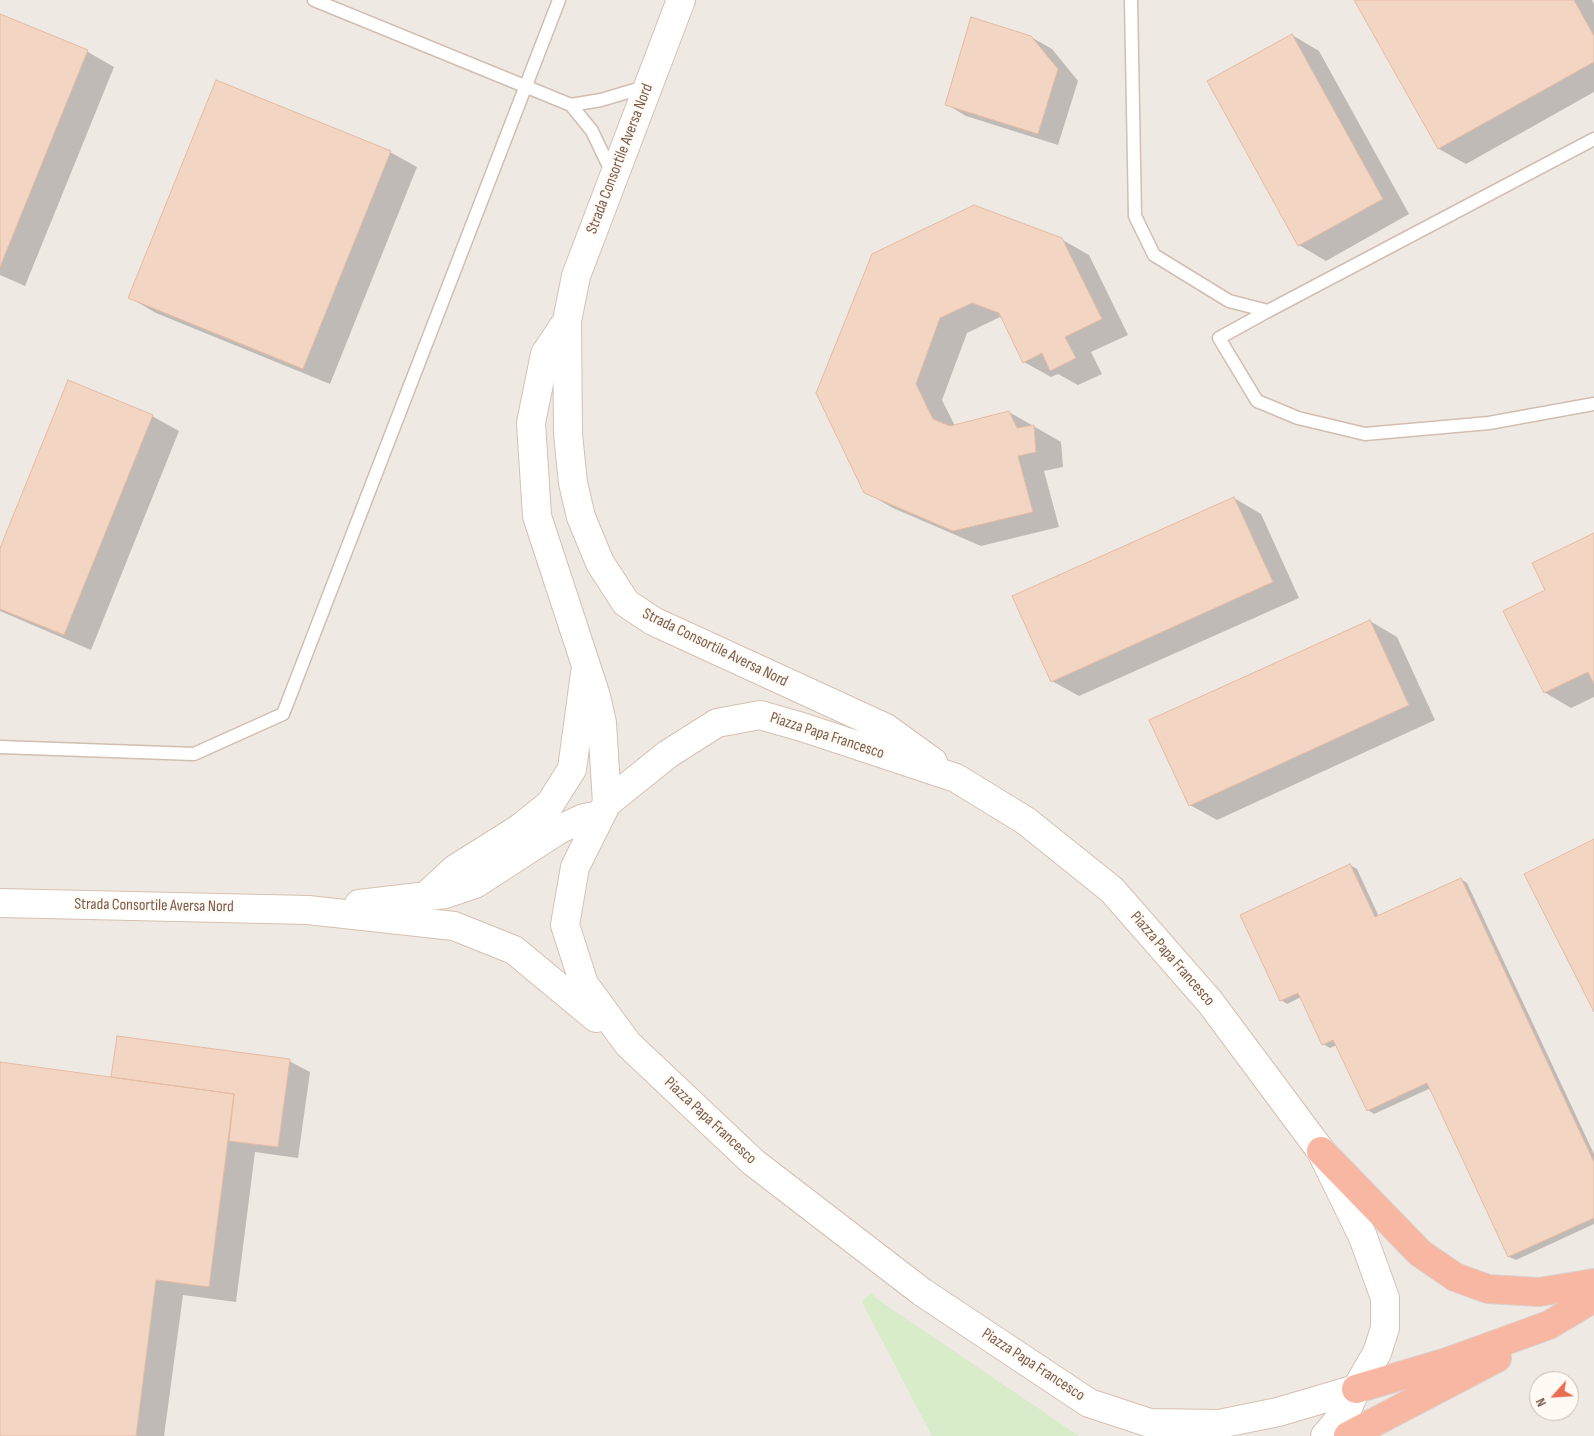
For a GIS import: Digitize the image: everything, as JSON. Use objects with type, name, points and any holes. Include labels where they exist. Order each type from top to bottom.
[{"type":"highway","points":[[1322,1151],[1420,1254],[1455,1277],[1488,1289],[1539,1292],[1594,1283]]},
{"type":"highway","points":[[1348,1436],[1482,1368],[1594,1298]]},
{"type":"highway","points":[[1356,1389],[1444,1363],[1549,1325]]},
{"type":"street","name":"Strada Consortile Aversa Nord","points":[[682,0],[576,276],[567,321],[568,434],[573,483],[581,517],[600,563],[626,603],[653,621],[886,728],[956,778]]},
{"type":"street","name":"Strada Consortile Aversa Nord","points":[[308,910],[445,894],[475,884],[560,829],[604,809],[602,723],[596,696],[585,669],[537,516],[531,423],[545,354],[567,321]]},
{"type":"street","name":"Strada Consortile Aversa Nord","points":[[426,896],[454,869],[520,828],[550,804],[572,768],[585,669]]},
{"type":"street","name":"Piazza Papa Francesco","points":[[760,715],[956,778],[1026,821],[1112,890],[1210,1002],[1322,1151],[1363,1237],[1385,1298],[1385,1328],[1377,1353],[1356,1389],[1278,1412],[1219,1424],[1150,1423],[1089,1403],[922,1292],[761,1168],[628,1044],[584,984],[565,925],[575,867],[604,809],[668,754],[717,723],[760,715]]},
{"type":"street","name":"Strada Consortile Aversa Nord","points":[[0,903],[308,910],[454,926],[514,950],[628,1044]]},
{"type":"street","points":[[1325,1436],[1348,1410],[1356,1389]]},
{"type":"street","points":[[1089,1403],[1123,1436]]},
{"type":"lane","points":[[314,0],[571,105],[592,130],[614,177]]},
{"type":"lane","points":[[0,747],[194,754],[283,714],[559,0]]},
{"type":"lane","points":[[1131,0],[1135,216],[1154,255],[1229,301],[1268,311]]},
{"type":"lane","points":[[571,105],[601,100],[649,86]]},
{"type":"lane","points":[[1594,138],[1219,338],[1257,401],[1298,418],[1364,434],[1489,423],[1594,404]]},
{"type":"shaded area","points":[[0,0],[1594,0],[1594,1436],[0,1436]]},
{"type":"green space","points":[[871,1293],[877,1299],[1079,1436],[932,1436],[862,1302]]},
{"type":"building","points":[[1354,0],[1574,0],[1594,36],[1594,62],[1438,149]]},
{"type":"building","points":[[0,14],[88,50],[0,267]]},
{"type":"building","points":[[971,17],[1031,36],[1058,69],[1038,134],[945,105]]},
{"type":"building","points":[[1292,34],[1383,199],[1298,246],[1207,81]]},
{"type":"building","points":[[216,80],[391,151],[303,369],[128,298]]},
{"type":"building","points":[[974,205],[1062,238],[1102,319],[1065,337],[1076,358],[1050,371],[1042,353],[1023,363],[999,313],[972,303],[940,318],[916,384],[933,419],[950,426],[1009,411],[1017,428],[1034,425],[1036,452],[1018,456],[1033,512],[953,531],[864,493],[816,393],[872,254]]},
{"type":"building","points":[[68,380],[153,415],[64,635],[0,609],[0,548]]},
{"type":"building","points":[[1234,497],[1273,582],[1051,682],[1012,596]]},
{"type":"building","points":[[1594,533],[1594,684],[1588,672],[1544,693],[1503,611],[1545,590],[1532,563]]},
{"type":"building","points":[[1370,620],[1409,705],[1189,806],[1149,720]]},
{"type":"building","points":[[1594,839],[1594,1012],[1524,874]]},
{"type":"building","points":[[1350,864],[1375,917],[1461,878],[1594,1162],[1594,1218],[1508,1257],[1427,1083],[1367,1111],[1333,1040],[1322,1045],[1298,993],[1280,1001],[1240,915]]},
{"type":"building","points":[[117,1036],[290,1059],[278,1147],[229,1141],[234,1094],[111,1077]]},
{"type":"building","points":[[0,1062],[234,1094],[209,1287],[156,1280],[136,1436],[0,1436]]}]
